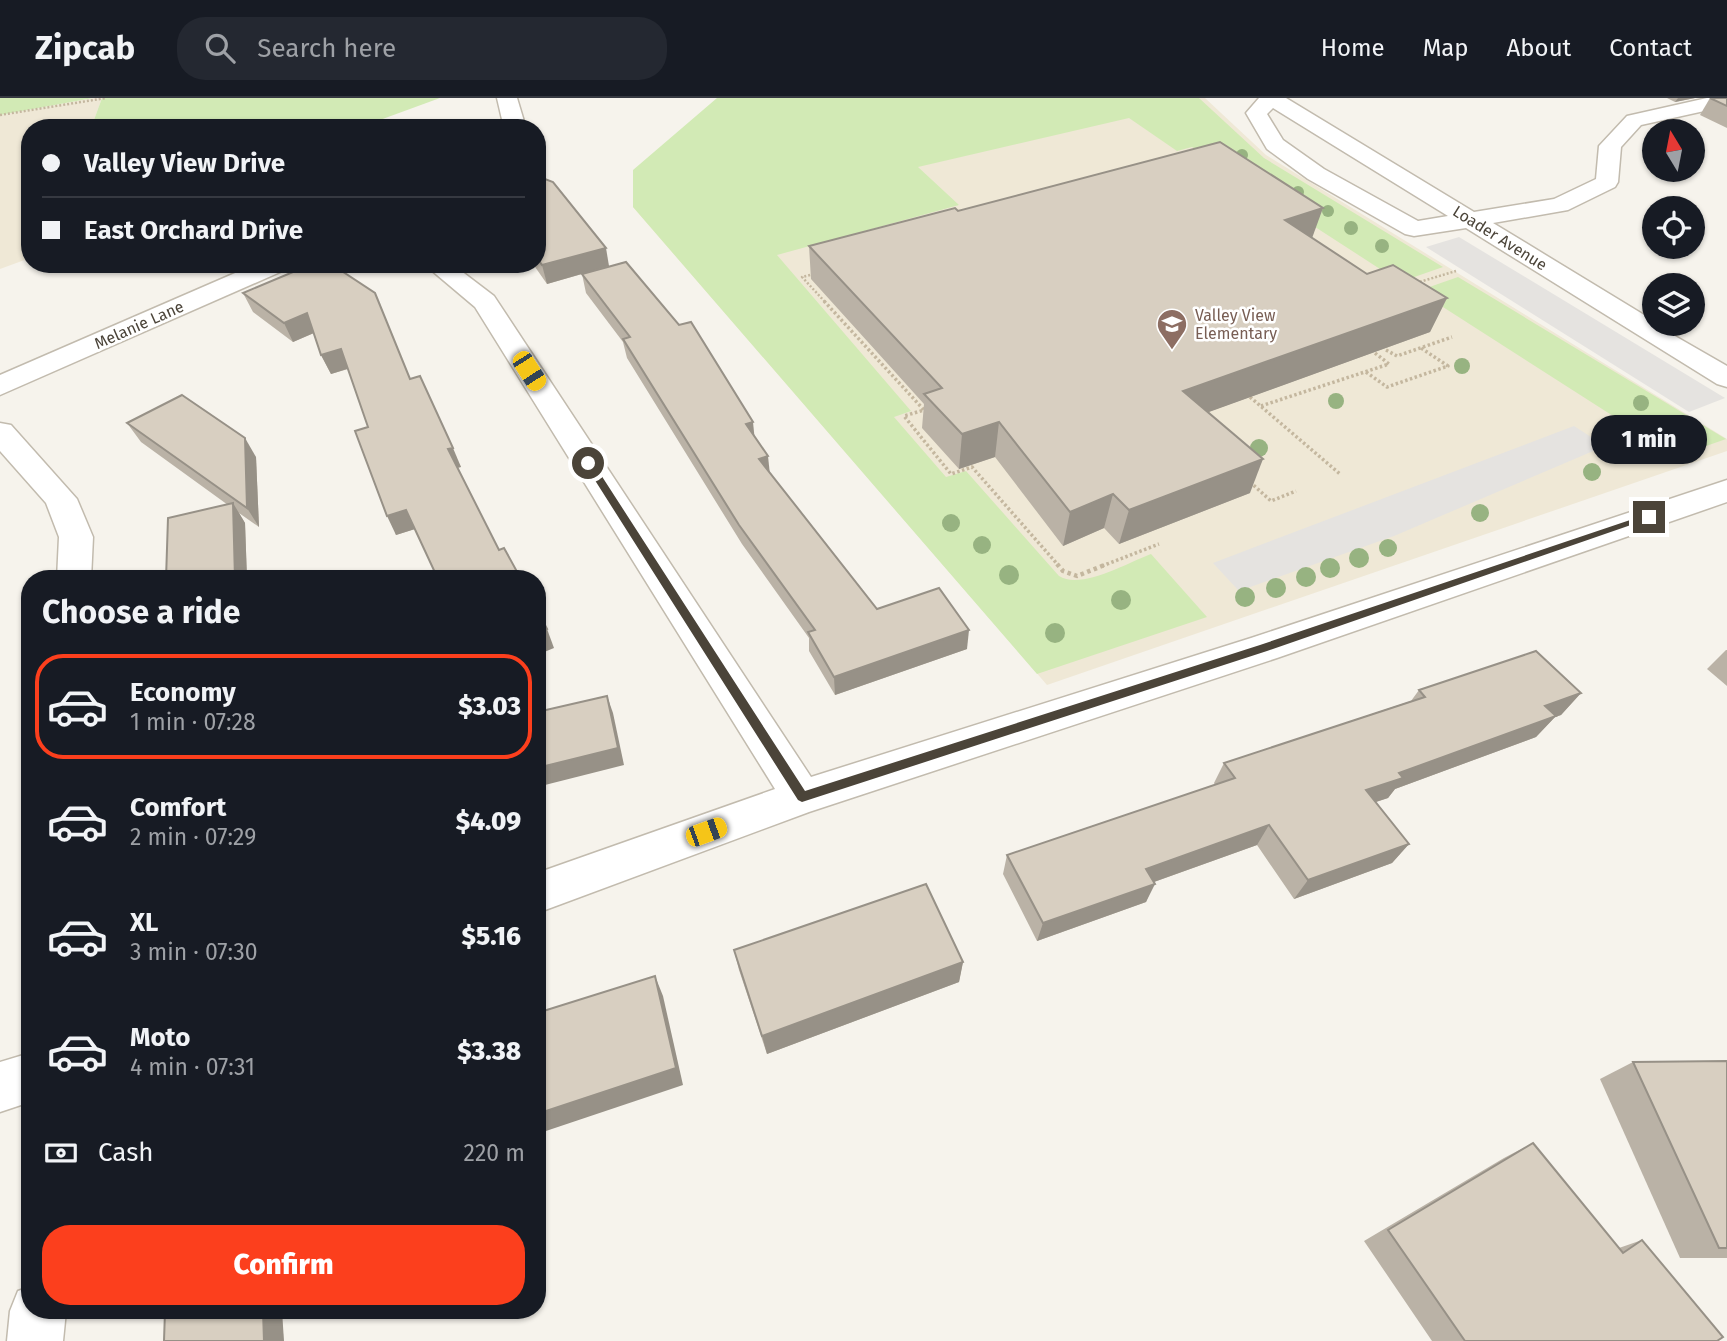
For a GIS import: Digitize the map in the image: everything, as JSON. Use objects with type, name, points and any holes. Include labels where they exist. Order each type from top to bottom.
[{"type":"street","points":[[507,98],[513,119]]},
{"type":"street","points":[[1272,98],[1256,113],[1275,144],[1316,174],[1414,229],[1560,205],[1607,182],[1610,146],[1634,120],[1727,100]]},
{"type":"street","name":"Loader Avenue","points":[[1272,98],[1727,378]]},
{"type":"street","name":"Melanie Lane","points":[[0,386],[257,273]]},
{"type":"street","points":[[450,273],[485,302],[802,797]]},
{"type":"street","points":[[0,432],[61,499],[76,537],[74,570]]},
{"type":"street","points":[[546,890],[802,797],[1264,648],[1727,491]]},
{"type":"street","points":[[0,1087],[21,1080]]},
{"type":"street","points":[[35,1341],[37,1319]]},
{"type":"path","points":[[0,115],[106,98]]},
{"type":"path","points":[[1408,285],[1456,271]]},
{"type":"path","points":[[815,274],[802,277],[924,410],[904,416],[951,474],[972,467],[1063,571],[1077,576],[1159,544]]},
{"type":"path","points":[[1386,349],[1397,356],[1452,337]]},
{"type":"path","points":[[1366,372],[1387,387],[1448,366],[1421,348]]},
{"type":"path","points":[[1261,406],[1389,364],[1375,353]]},
{"type":"path","points":[[1250,397],[1339,474]]},
{"type":"path","points":[[1240,474],[1271,501],[1296,491]]},
{"type":"shaded area","points":[[102,98],[94,119],[21,119],[21,261],[0,269],[0,115]]},
{"type":"shaded area","name":"Valley View Elementary","points":[[722,98],[1205,98],[1266,155],[1727,439],[1727,451],[1047,685],[633,207]]},
{"type":"shaded area","points":[[1459,237],[1725,398],[1689,412],[1426,247]]},
{"type":"shaded area","points":[[1574,426],[1605,446],[1394,536],[1239,591],[1213,563]]},
{"type":"green space","points":[[0,98],[93,98],[0,115]]},
{"type":"green space","points":[[102,98],[440,98],[383,119],[94,119]]},
{"type":"green space","points":[[717,98],[1199,98],[1264,158],[1443,267],[1400,282],[1192,147],[1177,151],[1129,118],[918,167],[959,205],[777,255],[911,411],[894,417],[946,477],[966,471],[1059,576],[1079,580],[1091,578],[1151,554],[1207,617],[1037,674],[633,207],[633,170]]},
{"type":"green space","points":[[1458,277],[1726,439],[1678,456],[1674,455],[1418,291]]},
{"type":"building","points":[[1710,98],[1727,98],[1727,106]]},
{"type":"building","points":[[1220,142],[1323,208],[1285,220],[1367,274],[1393,265],[1447,298],[1183,391],[1263,459],[1129,510],[1113,494],[1070,512],[999,422],[962,434],[924,394],[942,388],[809,246],[955,208],[958,211]]},
{"type":"building","points":[[546,179],[553,182],[606,248],[546,264]]},
{"type":"building","points":[[626,262],[679,325],[691,322],[753,422],[746,424],[768,456],[759,459],[877,609],[939,588],[969,630],[834,677],[808,632],[815,630],[739,525],[623,339],[630,337],[582,274]]},
{"type":"building","points":[[291,273],[345,273],[375,293],[410,379],[420,376],[453,448],[448,449],[499,550],[504,548],[516,570],[434,570],[406,510],[387,516],[355,431],[368,427],[341,349],[321,355],[307,313],[284,323],[243,293]]},
{"type":"building","points":[[182,395],[245,438],[247,508],[127,423]]},
{"type":"building","points":[[233,503],[235,570],[166,570],[168,518]]},
{"type":"building","points":[[1536,651],[1581,693],[1545,706],[1556,716],[1399,773],[1403,778],[1366,790],[1409,844],[1308,880],[1269,825],[1146,869],[1155,884],[1043,923],[1007,855],[1235,778],[1224,763],[1425,697],[1419,690]]},
{"type":"building","points":[[607,696],[618,748],[546,766],[546,710]]},
{"type":"building","points":[[926,884],[963,962],[762,1036],[734,950]]},
{"type":"building","points":[[655,976],[676,1068],[546,1111],[546,1010]]},
{"type":"building","points":[[1727,1061],[1727,1248],[1719,1248],[1633,1062]]},
{"type":"building","points":[[1533,1143],[1623,1253],[1642,1240],[1723,1337],[1717,1341],[1465,1341],[1388,1230]]},
{"type":"building","points":[[165,1319],[263,1319],[264,1341],[164,1341]]},
{"type":"place","name":"Valley View Elementary","points":[[1172,351]]},
{"type":"route","points":[[588,463],[802,797],[1264,648],[1649,517]]}]
